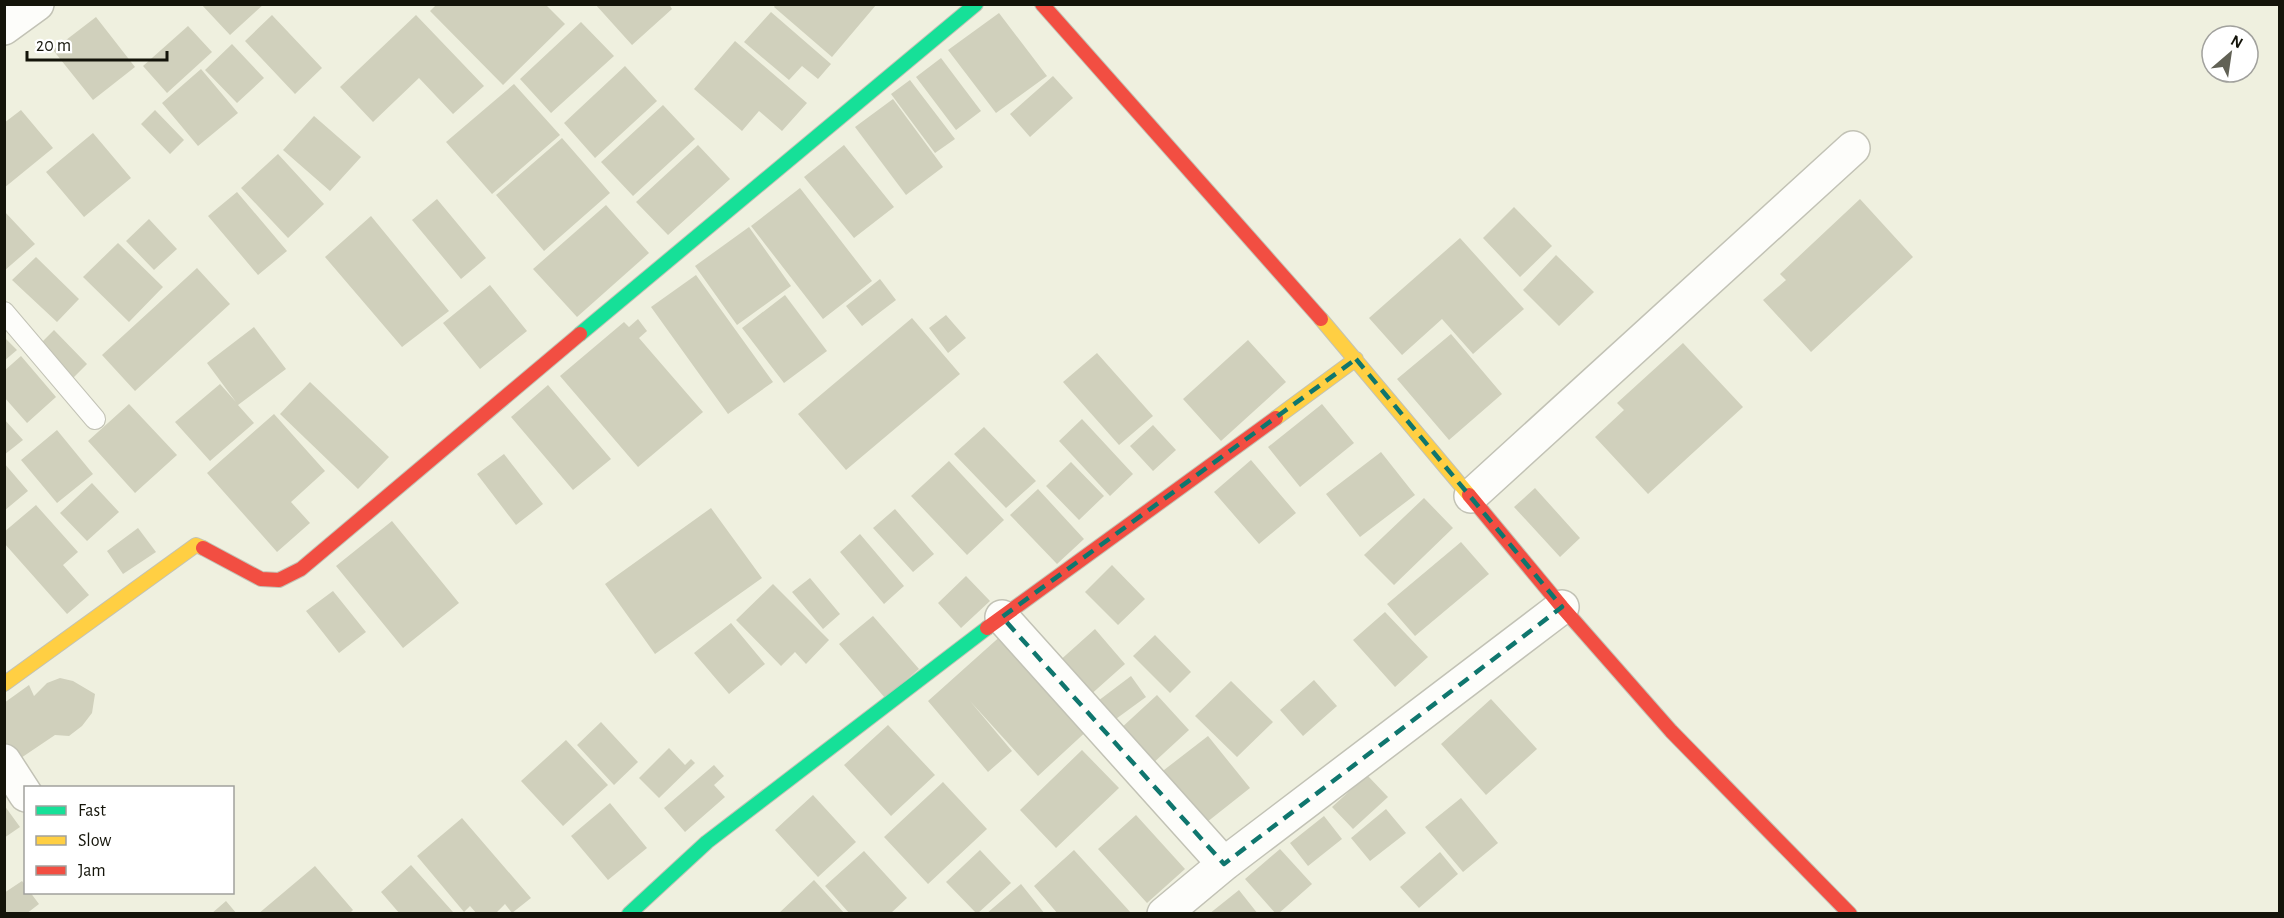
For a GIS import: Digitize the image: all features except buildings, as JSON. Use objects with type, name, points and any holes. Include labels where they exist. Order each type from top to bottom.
[{"type":"street","points":[[4,28],[37,4]]},
{"type":"street","points":[[4,684],[196,546],[261,579],[279,580],[301,569],[976,4]]},
{"type":"street","points":[[1042,4],[1356,359],[1562,607],[1671,731],[1850,914]]},
{"type":"street","points":[[1471,496],[1853,148]]},
{"type":"street","points":[[629,914],[707,842],[1002,616],[1356,359]]},
{"type":"street","points":[[1164,914],[1224,864],[1562,607]]},
{"type":"street","points":[[1002,616],[1224,864]]},
{"type":"lane","points":[[4,312],[94,419]]},
{"type":"highlighted area","points":[[1356,359],[1562,607],[1224,864],[1002,617]]},
{"type":"traffic: fast","points":[[580,334],[976,4]]},
{"type":"traffic: fast","points":[[629,914],[707,842],[987,628]]},
{"type":"traffic: slow","points":[[1321,319],[1469,495]]},
{"type":"traffic: slow","points":[[1276,418],[1356,359]]},
{"type":"traffic: slow","points":[[4,684],[196,545],[203,548]]},
{"type":"traffic: jam","points":[[1042,4],[1321,319]]},
{"type":"traffic: jam","points":[[203,548],[261,579],[279,580],[301,569],[580,334]]},
{"type":"traffic: jam","points":[[987,628],[1276,418]]},
{"type":"traffic: jam","points":[[1469,495],[1562,607],[1671,731],[1850,914]]}]
